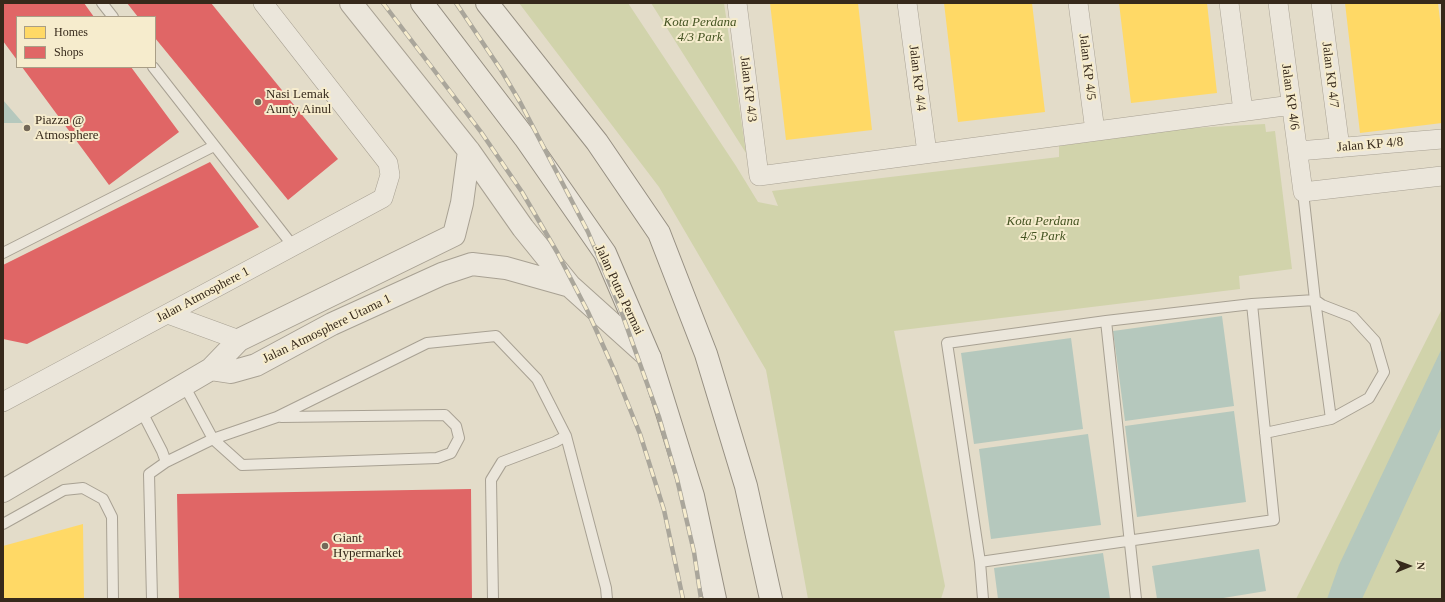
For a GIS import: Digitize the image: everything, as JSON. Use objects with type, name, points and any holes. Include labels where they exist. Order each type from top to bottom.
[{"type":"street","name":"Jalan Atmosphere 1","points":[[3,402],[383,198],[390,175],[388,162],[263,3]]},
{"type":"street","points":[[351,3],[470,151],[523,228],[570,286]]},
{"type":"street","name":"Jalan Putra Permai","points":[[422,3],[524,138],[605,253],[650,358],[693,496],[714,599]]},
{"type":"street","points":[[487,3],[597,142],[659,233],[706,354],[746,486],[771,599]]},
{"type":"street","name":"Jalan KP 4/3","points":[[737,3],[759,176],[927,153]]},
{"type":"street","name":"Jalan KP 4/4","points":[[907,3],[927,153]]},
{"type":"street","name":"Jalan KP 4/5","points":[[1078,3],[1095,131]]},
{"type":"street","points":[[1229,3],[1243,111]]},
{"type":"street","name":"Jalan KP 4/6","points":[[1278,3],[1303,192]]},
{"type":"street","name":"Jalan KP 4/7","points":[[1321,3],[1340,148]]},
{"type":"street","points":[[927,153],[1292,105]]},
{"type":"street","name":"Jalan KP 4/8","points":[[1298,151],[1442,140]]},
{"type":"street","points":[[3,491],[211,369],[239,340],[454,235],[462,203],[470,151]]},
{"type":"street","points":[[1303,192],[1442,176]]},
{"type":"street","name":"Jalan Atmosphere Utama 1","points":[[211,369],[231,372],[256,365],[332,324],[442,274],[472,264],[506,268],[570,286],[650,358]]},
{"type":"street","points":[[168,314],[239,340]]},
{"type":"lane","points":[[102,3],[112,16]]},
{"type":"lane","points":[[154,68],[294,246]]},
{"type":"lane","points":[[3,253],[214,146]]},
{"type":"lane","points":[[1303,192],[1315,300],[1331,419]]},
{"type":"lane","points":[[983,599],[980,562],[947,343],[1106,321],[1252,304],[1315,300],[1322,305],[1353,316],[1375,342],[1384,372],[1370,398],[1331,419],[1265,432]]},
{"type":"lane","points":[[980,562],[1274,520],[1252,304]]},
{"type":"lane","points":[[1106,321],[1136,599]]},
{"type":"lane","points":[[152,599],[149,474],[166,462],[214,439],[276,417],[427,343],[496,336],[537,379],[566,436],[606,588],[607,599]]},
{"type":"lane","points":[[184,385],[214,439],[242,465],[437,458],[451,453],[459,438],[456,426],[445,415],[276,417]]},
{"type":"lane","points":[[141,410],[166,462]]},
{"type":"lane","points":[[494,599],[491,480],[502,462],[556,442],[566,436]]},
{"type":"lane","points":[[3,524],[64,490],[83,488],[103,499],[112,517],[113,599]]},
{"type":"green space","name":"Kota Perdana 4/5 Park","points":[[519,3],[628,3],[736,166],[758,202],[778,206],[772,191],[1059,157],[1059,146],[1175,129],[1265,124],[1266,132],[1275,131],[1292,269],[1239,276],[1240,289],[894,331],[945,586],[941,599],[808,599],[766,370],[659,187]]},
{"type":"green space","name":"Kota Perdana 4/3 Park","points":[[651,3],[724,3],[746,153]]},
{"type":"green space","points":[[1442,309],[1442,599],[1296,599]]},
{"type":"shaded area","points":[[3,100],[23,123],[3,123]]},
{"type":"shaded area","points":[[1222,316],[1234,406],[1125,421],[1113,331]]},
{"type":"shaded area","points":[[1071,338],[1083,429],[974,444],[961,353]]},
{"type":"shaded area","points":[[1442,348],[1442,425],[1362,599],[1327,599],[1339,565]]},
{"type":"shaded area","points":[[1234,411],[1246,502],[1137,517],[1125,426]]},
{"type":"shaded area","points":[[1088,434],[1101,525],[991,539],[979,449]]},
{"type":"shaded area","points":[[1259,549],[1266,591],[1217,599],[1157,599],[1152,566]]},
{"type":"shaded area","points":[[1103,553],[1110,599],[998,599],[994,568]]},
{"type":"building: Homes","points":[[770,3],[858,3],[872,130],[786,140]]},
{"type":"building: Homes","points":[[944,3],[1032,3],[1045,112],[958,122]]},
{"type":"building: Homes","points":[[1119,3],[1207,3],[1217,93],[1131,103]]},
{"type":"building: Homes","points":[[1345,3],[1438,3],[1442,37],[1442,123],[1360,133]]},
{"type":"building: Homes","points":[[83,524],[84,599],[3,599],[3,546]]},
{"type":"building: Shops","points":[[3,3],[84,3],[93,16],[16,16],[16,59],[3,41]]},
{"type":"building: Shops","points":[[127,3],[211,3],[338,159],[288,200],[156,39],[156,16],[137,16]]},
{"type":"building: Shops","points":[[23,68],[132,68],[179,132],[109,185]]},
{"type":"building: Shops","points":[[210,162],[259,227],[27,344],[3,339],[3,265]]},
{"type":"building: Shops","name":"Giant Hypermarket","points":[[471,489],[472,599],[179,599],[177,494]]},
{"type":"railway","points":[[383,3],[481,132],[522,192],[557,252],[588,312],[615,372],[640,434],[664,510],[683,599]]},
{"type":"railway","points":[[456,3],[501,70],[520,102],[588,232],[620,308],[659,417],[677,479],[694,552],[701,599]]},
{"type":"place","name":"Nasi Lemak Aunty Ainul","points":[[258,102]]},
{"type":"place","name":"Piazza @ Atmosphere","points":[[27,128]]},
{"type":"place","name":"Giant Hypermarket","points":[[325,546]]}]
